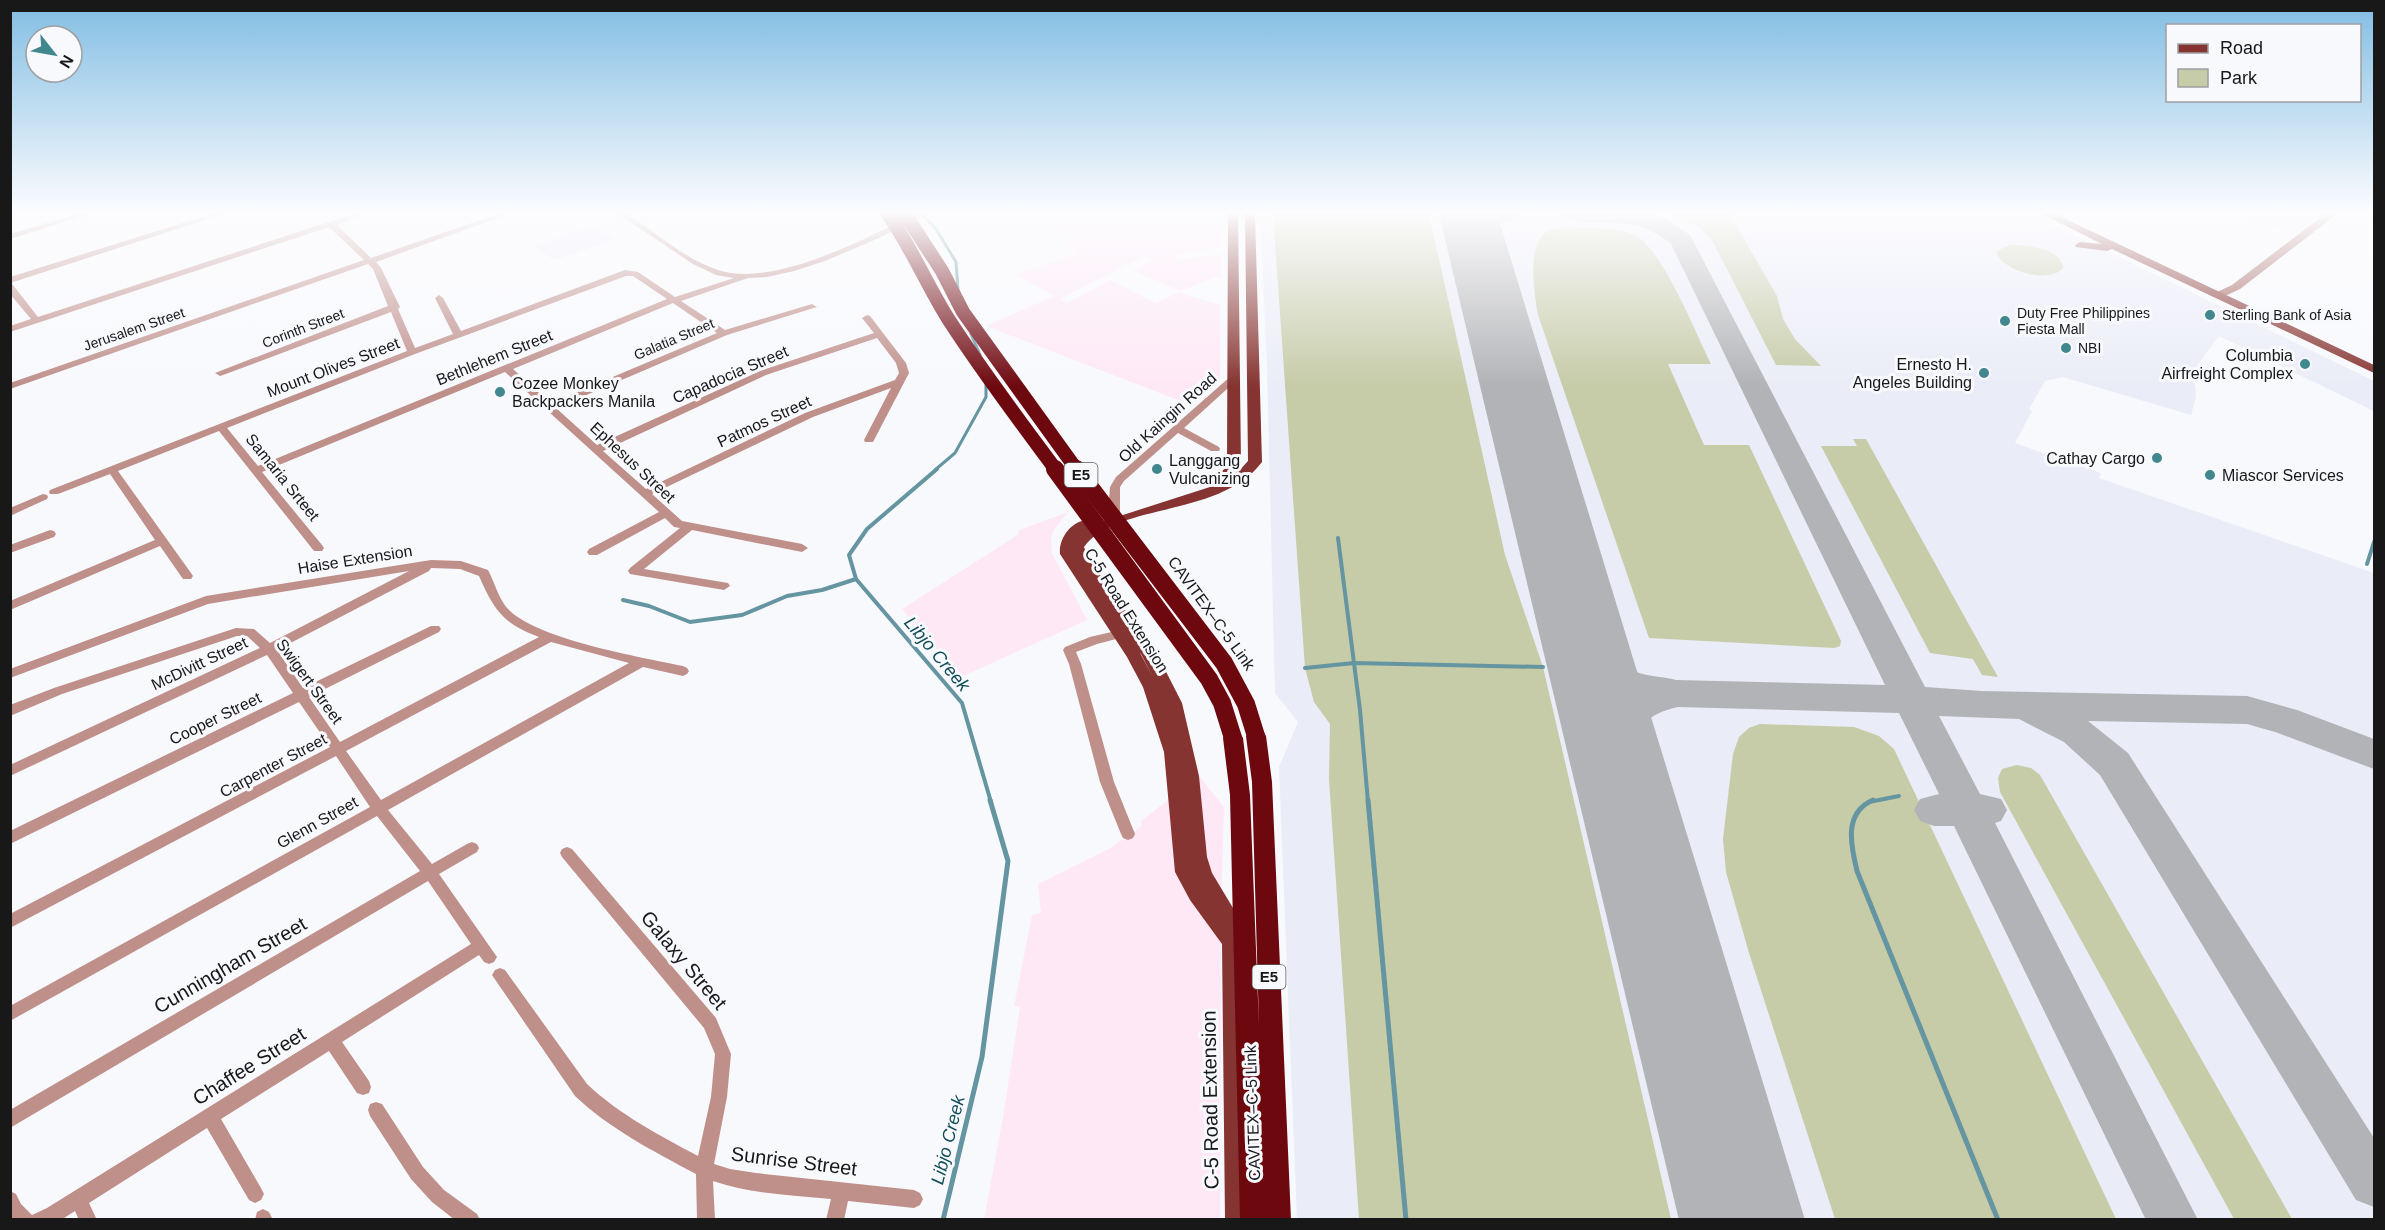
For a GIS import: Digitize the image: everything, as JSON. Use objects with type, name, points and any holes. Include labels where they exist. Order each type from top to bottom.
[{"type":"highway","name":"CAVITEX–C-5 Link","points":[[923,271],[946,315],[985,374],[1209,679],[1244,737],[1262,782],[1278,1220]]},
{"type":"highway","name":"CAVITEX–C-5 Link","points":[[942,271],[963,312],[1002,369],[1224,663],[1246,704],[1240,795],[1253,1220]]},
{"type":"main road","name":"C-5 Road Extension","points":[[1231,944],[1196,895],[1184,872],[1177,784],[1165,727],[1148,681],[1120,634],[1073,568],[1065,549],[1068,539],[1078,529],[1114,513],[1194,490],[1233,470],[1233,271]]},
{"type":"main road","name":"C-5 Road Extension","points":[[1236,1220],[1231,944],[1224,908],[1204,875],[1198,857],[1191,776],[1174,703],[1152,658],[1081,559],[1077,548],[1083,537],[1110,524],[1191,499],[1226,485],[1246,473],[1255,462],[1251,271]]},
{"type":"main road","points":[[2172,271],[2374,359]]},
{"type":"main road","points":[[2178,271],[2374,369]]},
{"type":"street","points":[[10,280],[37,271]]},
{"type":"street","points":[[10,329],[185,271]]},
{"type":"street","name":"Jerusalem Street","points":[[10,386],[338,271]]},
{"type":"street","points":[[379,271],[412,352]]},
{"type":"street","points":[[717,271],[730,276],[745,277],[778,271]]},
{"type":"street","points":[[2224,293],[2253,271]]},
{"type":"street","name":"Mount Olives Street","points":[[10,513],[49,495],[412,352],[625,273],[635,274],[674,300]]},
{"type":"street","name":"Bethlehem Street","points":[[257,470],[674,300],[745,277]]},
{"type":"street","points":[[10,287],[36,320]]},
{"type":"street","points":[[439,298],[459,336]]},
{"type":"street","points":[[674,300],[724,333]]},
{"type":"street","name":"Corinth Street","points":[[220,373],[395,307]]},
{"type":"street","name":"Galatia Street","points":[[550,407],[724,333],[812,307]]},
{"type":"street","points":[[867,318],[902,363],[904,373],[869,440]]},
{"type":"street","name":"Capadocia Street","points":[[597,449],[763,372],[878,335]]},
{"type":"street","name":"Ephesus Street","points":[[506,368],[678,524],[688,527]]},
{"type":"street","name":"Old Kaingin Road","points":[[1114,513],[1115,487],[1120,479],[1234,378]]},
{"type":"street","name":"Patmos Street","points":[[644,494],[809,415],[899,382]]},
{"type":"street","name":"Samaria Srteet","points":[[221,427],[318,548]]},
{"type":"street","points":[[1178,429],[1215,449]]},
{"type":"street","points":[[112,470],[187,576]]},
{"type":"street","points":[[593,552],[666,513]]},
{"type":"street","points":[[724,586],[634,571],[688,527],[802,548]]},
{"type":"street","points":[[10,549],[50,534]]},
{"type":"street","points":[[10,606],[162,541]]},
{"type":"street","name":"Haise Extension","points":[[10,674],[206,600],[431,564],[461,565],[484,573],[505,613],[513,620],[550,637],[683,671]]},
{"type":"street","name":"McDivitt Street","points":[[10,771],[269,649],[431,564]]},
{"type":"street","name":"Cooper Street","points":[[10,838],[435,628]]},
{"type":"street","name":"Swigert Street","points":[[10,711],[58,691],[236,632],[250,632],[269,649],[379,808],[430,873],[485,951]]},
{"type":"street","points":[[1120,634],[1094,640],[1069,650],[1075,664],[1107,782],[1128,834]]},
{"type":"street","name":"Carpenter Street","points":[[10,922],[550,637]]},
{"type":"street","name":"Glenn Street","points":[[10,1014],[642,662]]},
{"type":"street","name":"Cunningham Street","points":[[10,1120],[472,848]]},
{"type":"street","name":"Galaxy Street","points":[[567,853],[710,1023],[719,1041],[723,1054],[722,1073],[704,1169],[706,1220]]},
{"type":"street","name":"Chaffee Street","points":[[39,1220],[79,1199],[331,1040],[485,951]]},
{"type":"street","name":"Sunrise Street","points":[[500,975],[581,1090],[613,1117],[704,1169],[730,1178],[914,1199]]},
{"type":"street","points":[[331,1040],[363,1087]]},
{"type":"street","points":[[376,1110],[417,1173],[438,1196],[471,1220]]},
{"type":"street","points":[[210,1116],[255,1194]]},
{"type":"street","points":[[835,1220],[842,1191]]},
{"type":"street","points":[[79,1199],[88,1220]]},
{"type":"street","points":[[10,1200],[15,1210],[25,1220]]},
{"type":"shaded area","points":[[1024,271],[1115,271],[1060,299],[1067,303],[1110,280],[1156,303],[1177,292],[1220,305],[1220,378],[1191,405],[986,326],[1054,296],[1016,274]]},
{"type":"shaded area","points":[[1135,271],[1221,271],[1221,279],[1216,277],[1180,291]]},
{"type":"shaded area","points":[[1263,271],[2149,271],[2374,381],[2374,411],[2219,336],[2193,371],[2196,396],[2191,415],[2063,377],[2045,381],[2029,409],[2032,411],[2015,443],[2101,473],[2099,478],[2374,573],[2374,1219],[1297,1219],[1279,767],[1298,722],[1275,693]]},
{"type":"shaded area","points":[[1068,512],[1053,531],[1052,553],[1087,620],[961,677],[902,609],[1019,534],[1019,530]]},
{"type":"shaded area","points":[[1199,776],[1224,807],[1221,906],[1220,1219],[984,1220],[1020,1007],[1014,1006],[1032,915],[1041,913],[1038,884],[1109,849],[1142,826],[1141,821]]},
{"type":"green space","points":[[1277,271],[1442,271],[1505,555],[1543,667],[1671,1219],[1359,1219],[1329,779],[1330,724],[1314,702],[1305,668]]},
{"type":"green space","points":[[1533,271],[1666,271],[1711,364],[1668,364],[1704,445],[1749,445],[1841,641],[1840,646],[1834,648],[1649,638],[1538,315]]},
{"type":"green space","points":[[1728,271],[1763,271],[1777,296],[1783,319],[1795,339],[1821,366],[1776,365]]},
{"type":"green space","points":[[2019,271],[2059,271],[2048,275]]},
{"type":"green space","points":[[1853,439],[1866,439],[1998,677],[1982,675],[1973,659],[1930,653],[1821,446],[1857,446]]},
{"type":"green space","points":[[1760,724],[1854,727],[1879,736],[1894,749],[2116,1219],[1835,1219],[1749,953],[1726,872],[1723,839],[1733,754],[1739,737],[1749,728]]},
{"type":"green space","points":[[2017,765],[2031,768],[2040,775],[2292,1219],[2234,1219],[2000,792],[1998,778],[2002,769]]},
{"type":"waterway","name":"Libjo Creek","points":[[957,271],[958,290]]},
{"type":"waterway","name":"Libjo Creek","points":[[971,334],[980,355]]},
{"type":"waterway","name":"Libjo Creek","points":[[935,470],[955,453],[986,397],[986,382]]},
{"type":"waterway","name":"Libjo Creek","points":[[856,579],[849,555],[867,529],[937,469]]},
{"type":"waterway","points":[[1338,538],[1354,663]]},
{"type":"waterway","points":[[2367,564],[2374,542]]},
{"type":"waterway","points":[[623,600],[649,606],[690,622],[742,615],[787,596],[822,590],[856,579]]},
{"type":"waterway","name":"Libjo Creek","points":[[856,579],[962,703],[991,802]]},
{"type":"waterway","points":[[1305,668],[1354,663]]},
{"type":"waterway","points":[[1354,663],[1368,802]]},
{"type":"waterway","points":[[1354,663],[1543,667]]},
{"type":"waterway","points":[[1870,802],[1899,796]]},
{"type":"waterway","name":"Libjo Creek","points":[[943,1220],[982,1057],[1008,861],[990,800]]},
{"type":"waterway","points":[[1368,800],[1406,1220]]},
{"type":"waterway","points":[[1870,802],[1857,813],[1853,822],[1852,841],[1857,871],[1998,1220]]},
{"type":"taxiway","points":[[1697,271],[1912,700]]},
{"type":"taxiway","points":[[1585,643],[1602,666],[1621,680],[1644,688],[1672,692]]},
{"type":"taxiway","points":[[1620,772],[1620,740],[1628,717],[1647,702],[1661,697],[1678,693],[1912,700]]},
{"type":"taxiway","points":[[1912,700],[1982,705],[2247,710],[2284,720],[2374,754]]},
{"type":"taxiway","points":[[1912,700],[1967,810]]},
{"type":"taxiway","points":[[2033,712],[2077,732],[2114,764],[2374,1182]]},
{"type":"taxiway","points":[[1934,810],[1967,810]]},
{"type":"taxiway","points":[[1967,810],[1987,810]]},
{"type":"taxiway","points":[[1967,810],[2173,1220]]},
{"type":"runway","points":[[1484,271],[1742,1220]]},
{"type":"place","name":"Sterling Bank of Asia","points":[[2210,315]]},
{"type":"place","name":"Duty Free Philippines Fiesta Mall","points":[[2005,321]]},
{"type":"place","name":"NBI","points":[[2066,348]]},
{"type":"place","name":"Columbia Airfreight Complex","points":[[2305,364]]},
{"type":"place","name":"Ernesto H. Angeles Building","points":[[1984,373]]},
{"type":"place","name":"Cozee Monkey Backpackers Manila","points":[[500,392]]},
{"type":"place","name":"Cathay Cargo","points":[[2157,458]]},
{"type":"place","name":"Langgang Vulcanizing","points":[[1157,469]]},
{"type":"place","name":"Miascor Services","points":[[2210,475]]}]
